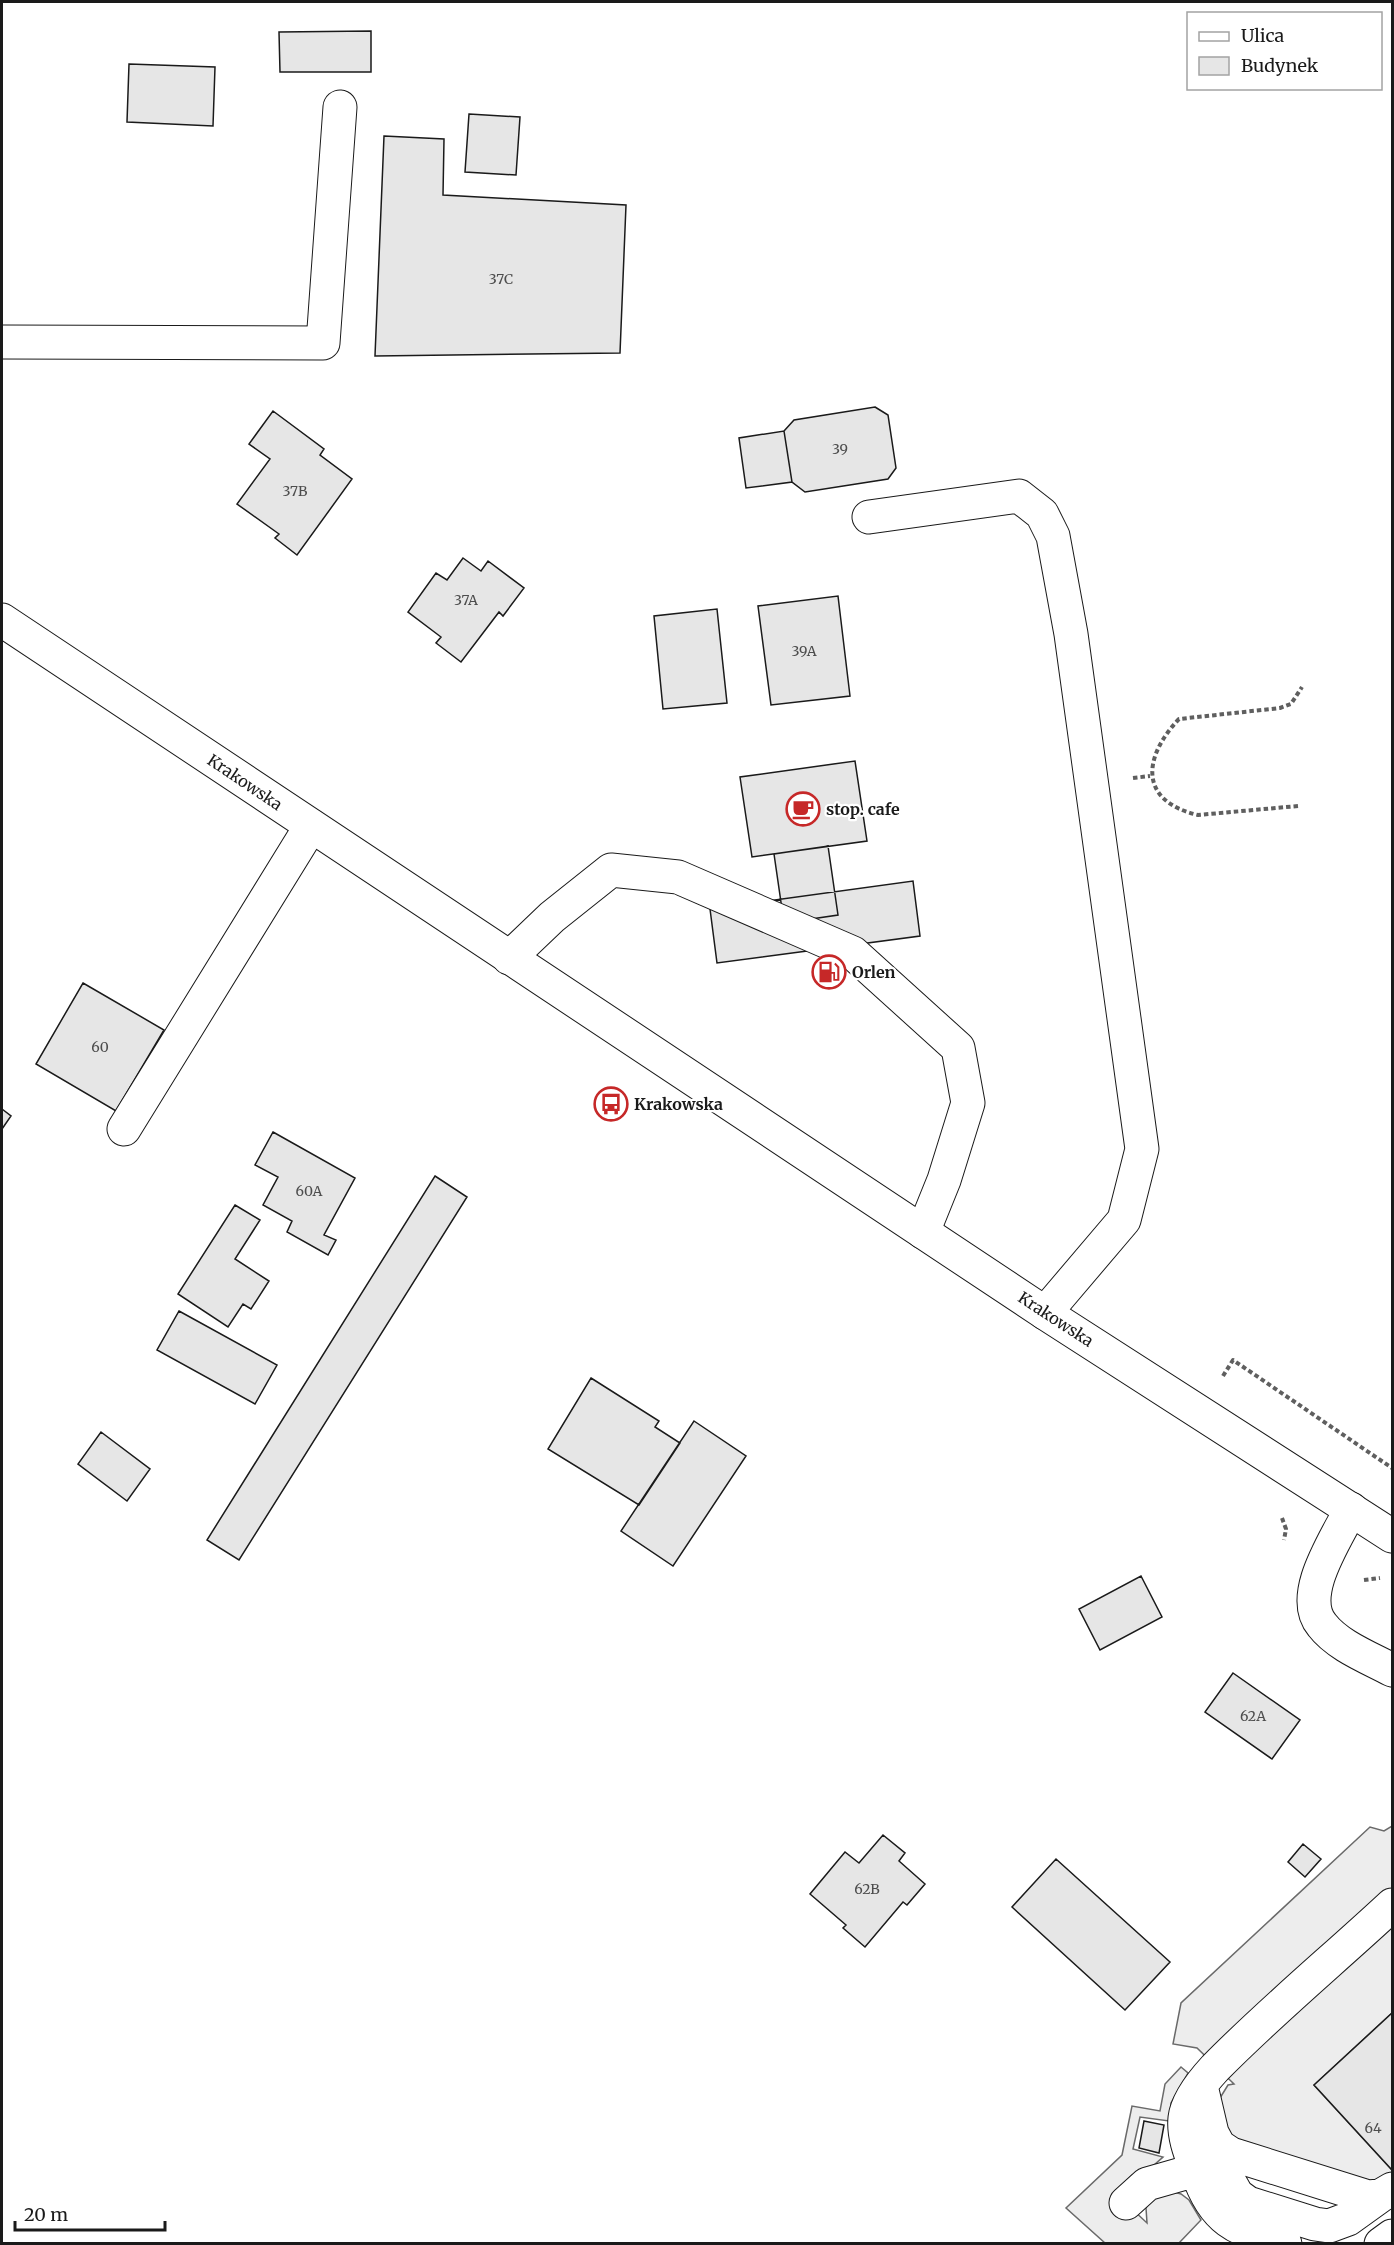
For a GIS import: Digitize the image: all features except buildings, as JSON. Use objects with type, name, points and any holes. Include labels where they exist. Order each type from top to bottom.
[{"type":"main road","points":[[2,342],[323,343],[340,107]]},
{"type":"main road","points":[[868,517],[1019,496],[1042,514],[1053,536],[1071,634],[1142,1149],[1124,1220],[1045,1313]]},
{"type":"main road","name":"Krakowska","points":[[2,620],[1045,1313],[1392,1536]]},
{"type":"main road","points":[[124,1129],[311,826]]},
{"type":"main road","points":[[509,958],[552,916],[611,870],[678,877],[853,953],[958,1047],[968,1102],[944,1180],[923,1232]]},
{"type":"main road","points":[[1351,1509],[1315,1584],[1313,1604],[1321,1625],[1343,1643],[1392,1670]]},
{"type":"main road","points":[[1285,2244],[1231,2225],[1220,2216],[1204,2193],[1187,2143],[1185,2118],[1214,2069],[1392,1905]]},
{"type":"main road","points":[[1202,2086],[1212,2133],[1219,2146],[1231,2154],[1368,2197],[1386,2192]]},
{"type":"main road","points":[[1126,2203],[1146,2184],[1196,2170]]},
{"type":"main road","points":[[1381,2244],[1392,2236]]},
{"type":"path","points":[[1298,806],[1198,815],[1183,812],[1163,798],[1150,776],[1154,756],[1164,735],[1179,719],[1280,708],[1291,704],[1302,687]]},
{"type":"path","points":[[1199,1411],[1233,1360],[1392,1468]]},
{"type":"shaded area","points":[[1392,1826],[1392,2013],[1314,2085],[1392,2170],[1392,2176],[1375,2184],[1228,2138],[1220,2098],[1228,2085],[1234,2084],[1197,2048],[1173,2044],[1181,2003],[1370,1827],[1384,1831]]},
{"type":"shaded area","points":[[1181,2067],[1188,2073],[1171,2103],[1169,2121],[1140,2117],[1133,2149],[1163,2157],[1154,2165],[1132,2175],[1115,2193],[1147,2223],[1146,2208],[1152,2197],[1174,2192],[1189,2200],[1201,2220],[1179,2243],[1105,2243],[1066,2208],[1122,2155],[1132,2106],[1160,2111],[1165,2084]]},
{"type":"place","name":"stop. cafe","points":[[803,809]]},
{"type":"place","name":"Orlen","points":[[829,972]]},
{"type":"place","name":"Krakowska","points":[[611,1104]]}]
